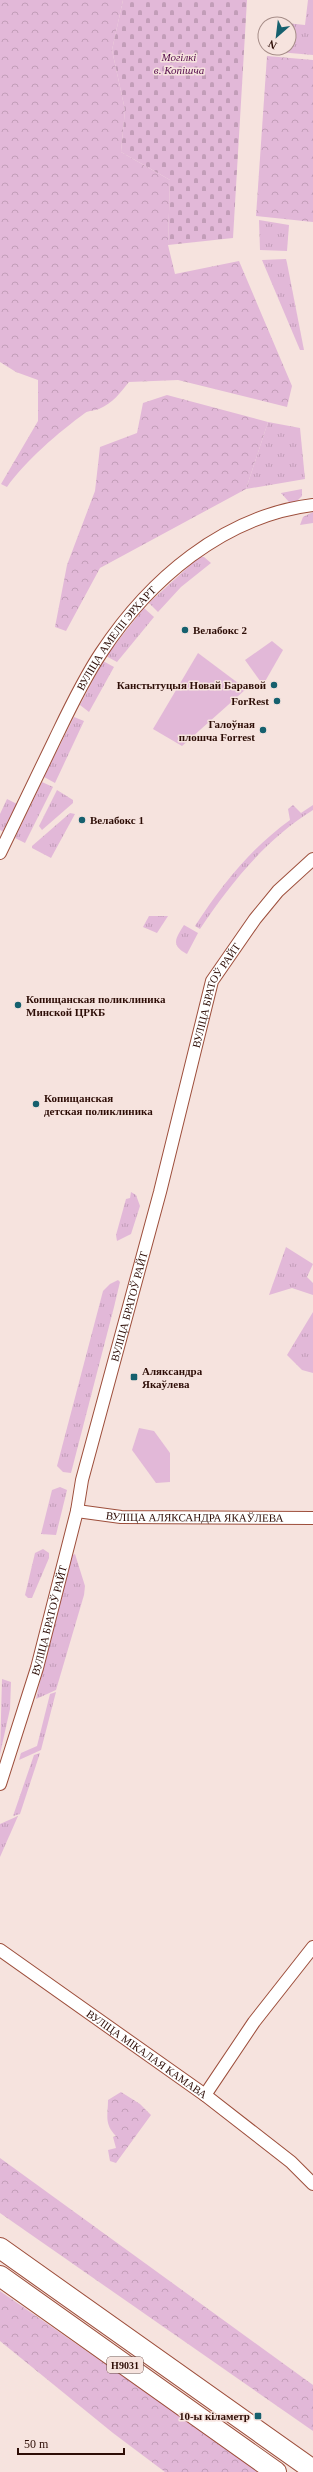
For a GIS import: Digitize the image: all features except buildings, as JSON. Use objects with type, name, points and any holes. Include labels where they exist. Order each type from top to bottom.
[{"type":"main road","name":"Н9031","points":[[0,2248],[313,2470]]},
{"type":"main road","name":"Н9031","points":[[0,2276],[276,2472]]},
{"type":"street","name":"ВУЛІЦА АМЕЛІІ ЭРХАРТ","points":[[0,853],[85,678],[112,636],[141,602],[172,572],[213,540],[260,518],[286,509],[313,505]]},
{"type":"street","name":"ВУЛІЦА БРАТОЎ РАЙТ","points":[[0,1784],[38,1668],[77,1511],[82,1480],[160,1192],[212,981],[255,918],[278,891],[313,859]]},
{"type":"street","name":"ВУЛІЦА АЛЯКСАНДРА ЯКАЎЛЕВА","points":[[77,1511],[122,1517],[313,1518]]},
{"type":"street","points":[[205,2095],[254,2022],[313,1947]]},
{"type":"street","name":"ВУЛІЦА МІКАЛАЯ КАМАВА","points":[[0,1950],[205,2095],[291,2162],[313,2184]]},
{"type":"street","name":"ВУЛІЦА МІКАЛАЯ КАМАВА","points":[[291,2162],[313,2172]]},
{"type":"green space","points":[[0,0],[123,0],[112,50],[125,110],[121,152],[170,180],[168,245],[175,274],[239,261],[292,386],[287,407],[178,380],[129,382],[108,404],[99,409],[88,411],[64,429],[23,467],[7,487],[1,484],[38,421],[38,380],[16,372],[0,362]]},
{"type":"green space","name":"Могілкі в. Копішча","points":[[123,0],[247,0],[233,238],[168,245],[170,180],[121,152],[125,110],[112,50]]},
{"type":"green space","points":[[308,0],[313,0],[313,55],[297,54],[297,24],[305,25]]},
{"type":"green space","points":[[267,56],[313,60],[313,222],[256,216]]},
{"type":"green space","points":[[259,220],[289,225],[287,251],[260,250]]},
{"type":"green space","points":[[286,259],[304,350],[300,350],[262,260]]},
{"type":"green space","points":[[167,395],[268,422],[246,489],[100,568],[66,631],[55,627],[67,565],[95,491],[100,447],[137,433],[143,403]]},
{"type":"green space","points":[[268,422],[300,428],[305,479],[246,489]]},
{"type":"green space","points":[[302,489],[302,496],[296,502],[289,502],[281,493]]},
{"type":"green space","points":[[313,512],[313,523],[300,525],[303,517]]},
{"type":"green space","points":[[199,557],[204,557],[211,563],[181,587],[158,612],[149,603]]},
{"type":"green space","points":[[144,608],[154,617],[117,662],[106,656]]},
{"type":"green space","points":[[272,641],[283,650],[263,685],[245,660]]},
{"type":"green space","points":[[198,653],[246,689],[182,746],[153,729]]},
{"type":"green space","points":[[103,661],[114,667],[89,712],[80,705]]},
{"type":"green space","points":[[74,717],[84,721],[55,783],[44,777]]},
{"type":"green space","points":[[42,782],[53,787],[25,843],[15,838]]},
{"type":"green space","points":[[57,790],[73,800],[73,803],[42,830],[39,826]]},
{"type":"green space","points":[[7,799],[17,804],[4,832],[0,830],[0,814]]},
{"type":"green space","points":[[293,805],[301,813],[313,805],[313,810],[280,834],[237,879],[200,929],[195,926],[226,882],[249,855],[290,820],[288,809]]},
{"type":"green space","points":[[70,813],[75,814],[51,858],[32,848],[32,846]]},
{"type":"green space","points":[[149,916],[168,916],[157,933],[143,927]]},
{"type":"green space","points":[[184,925],[198,933],[187,954],[178,948],[176,944],[177,938]]},
{"type":"green space","points":[[131,1192],[136,1195],[140,1206],[131,1234],[117,1241],[116,1235],[126,1199],[130,1198]]},
{"type":"green space","points":[[286,1247],[313,1264],[307,1277],[313,1283],[313,1295],[292,1288],[269,1295]]},
{"type":"green space","points":[[118,1280],[120,1282],[114,1307],[71,1473],[63,1472],[57,1466],[103,1291],[110,1284]]},
{"type":"green space","points":[[313,1312],[313,1373],[302,1370],[287,1355]]},
{"type":"green space","points":[[139,1428],[154,1431],[170,1453],[170,1482],[156,1483],[132,1450]]},
{"type":"green space","points":[[60,1487],[67,1490],[56,1535],[41,1534],[52,1490]]},
{"type":"green space","points":[[43,1549],[49,1553],[49,1558],[32,1598],[28,1598],[25,1595],[35,1553]]},
{"type":"green space","points":[[75,1554],[85,1586],[84,1595],[56,1690],[36,1699],[69,1557]]},
{"type":"green space","points":[[2,1679],[11,1682],[10,1709],[0,1754]]},
{"type":"green space","points":[[56,1692],[41,1750],[19,1760],[21,1753],[37,1746],[50,1694]]},
{"type":"green space","points":[[40,1753],[20,1814],[13,1816],[34,1755]]},
{"type":"green space","points":[[18,1816],[0,1857],[0,1824]]},
{"type":"green space","points":[[121,2092],[140,2104],[151,2115],[116,2163],[110,2161],[108,2150],[116,2148],[113,2137],[116,2136],[112,2132],[108,2123],[108,2100]]},
{"type":"green space","points":[[0,2158],[313,2385],[313,2431],[0,2213]]},
{"type":"green space","points":[[0,2291],[261,2472],[165,2472],[113,2433],[0,2341]]},
{"type":"place","name":"Велабокс 2","points":[[185,630]]},
{"type":"place","name":"Канстытуцыя Новай Баравой","points":[[274,685]]},
{"type":"place","name":"ForRest","points":[[277,701]]},
{"type":"place","name":"Галоўная плошча Forrest","points":[[263,730]]},
{"type":"place","name":"Велабокс 1","points":[[82,820]]},
{"type":"place","name":"Копищанская поликлиника Минской ЦРКБ","points":[[18,1005]]},
{"type":"place","name":"Копищанская детская поликлиника","points":[[36,1104]]},
{"type":"place","name":"Аляксандра Якаўлева","points":[[134,1377]]},
{"type":"place","name":"10-ы кіламетр","points":[[258,2416]]}]
